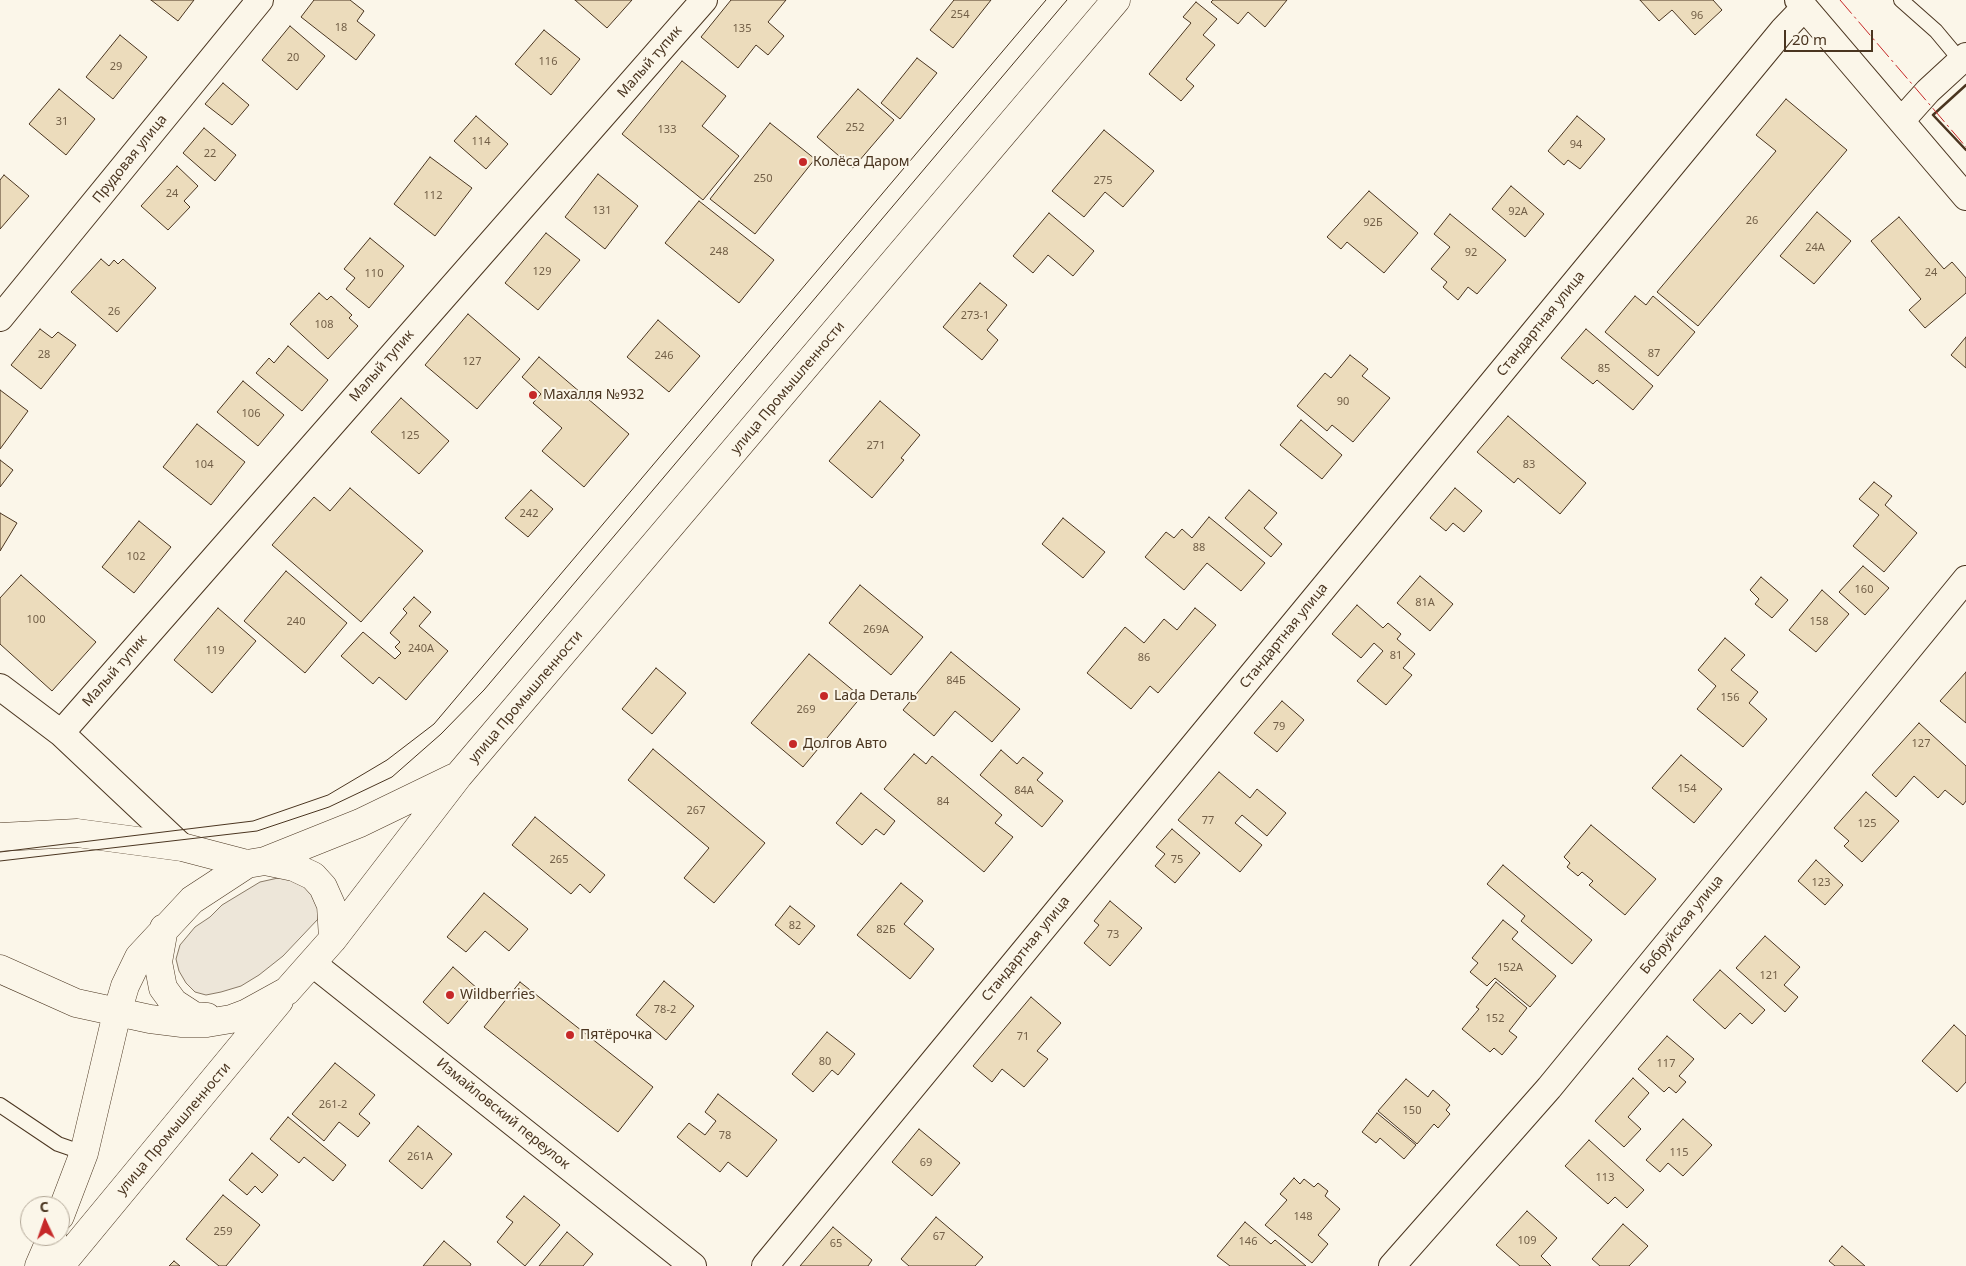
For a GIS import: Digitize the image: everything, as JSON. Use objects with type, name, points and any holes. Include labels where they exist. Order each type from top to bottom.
[{"type":"main road","name":"улица Промышленности","points":[[333,939],[459,775],[1116,0]]},
{"type":"main road","name":"улица Промышленности","points":[[256,863],[360,823],[459,775]]},
{"type":"main road","points":[[0,837],[77,833],[182,846],[256,863],[294,867],[313,876],[323,888],[331,905],[333,939],[287,992],[247,1013],[231,1019],[207,1023],[182,1023],[116,1013],[76,1002],[0,969]]},
{"type":"main road","points":[[68,1196],[84,1153],[116,1013],[139,957],[192,900],[256,863]]},
{"type":"main road","points":[[164,928],[158,962],[159,975],[163,988],[174,1003],[194,1016],[214,1018],[247,1013]]},
{"type":"main road","name":"улица Промышленности","points":[[60,1266],[287,992]]},
{"type":"main road","points":[[39,1266],[48,1246]]},
{"type":"street","name":"Прудовая улица","points":[[0,318],[260,0]]},
{"type":"street","name":"Малый тупик","points":[[61,733],[704,0]]},
{"type":"street","points":[[1801,4],[1966,197]]},
{"type":"street","name":"Стандартная улица","points":[[765,1266],[1777,38],[1801,4]]},
{"type":"street","points":[[1902,120],[1928,91],[1963,59]]},
{"type":"street","name":"Бобруйская улица","points":[[1392,1266],[1555,1080],[1966,579]]},
{"type":"street","points":[[0,687],[61,733],[182,846]]},
{"type":"street","name":"Измайловский переулок","points":[[312,962],[692,1266]]},
{"type":"lane","points":[[1901,0],[1936,31],[1963,59]]},
{"type":"lane","points":[[0,1105],[58,1144],[84,1153]]},
{"type":"shaded area","points":[[278,878],[290,878],[306,884],[319,907],[318,919],[283,956],[259,975],[241,986],[206,995],[195,992],[186,983],[179,971],[176,959],[180,945],[195,927],[210,917],[222,905],[260,882]]},
{"type":"building","points":[[151,0],[194,0],[178,21]]},
{"type":"building","points":[[314,0],[350,0],[364,11],[357,21],[375,35],[356,60],[301,17]]},
{"type":"building","points":[[575,0],[632,0],[607,28]]},
{"type":"building","points":[[731,0],[786,0],[768,22],[784,36],[768,55],[756,45],[738,68],[701,37]]},
{"type":"building","points":[[954,0],[991,0],[953,48],[930,30]]},
{"type":"building","points":[[1213,0],[1287,0],[1265,27],[1248,12],[1238,24],[1211,2]]},
{"type":"building","points":[[1640,0],[1713,0],[1722,10],[1695,35],[1672,10],[1659,21]]},
{"type":"building","points":[[1196,2],[1217,19],[1203,35],[1215,45],[1186,79],[1194,86],[1181,101],[1149,74],[1191,23],[1183,17]]},
{"type":"building","points":[[290,26],[325,56],[297,90],[262,60]]},
{"type":"building","points":[[544,30],[580,59],[551,95],[515,64]]},
{"type":"building","points":[[120,35],[147,57],[113,99],[86,77]]},
{"type":"building","points":[[917,58],[937,73],[900,119],[881,103]]},
{"type":"building","points":[[682,61],[726,96],[702,126],[739,156],[703,200],[622,134]]},
{"type":"building","points":[[223,83],[249,105],[232,125],[205,104]]},
{"type":"building","points":[[59,89],[95,119],[66,155],[29,124]]},
{"type":"building","points":[[858,89],[894,120],[853,168],[817,137]]},
{"type":"building","points":[[1786,99],[1847,150],[1698,326],[1657,292],[1776,151],[1756,135]]},
{"type":"building","points":[[476,116],[508,144],[486,169],[454,141]]},
{"type":"building","points":[[1577,116],[1605,139],[1580,169],[1568,160],[1564,165],[1548,151]]},
{"type":"building","points":[[770,123],[815,159],[755,234],[710,199]]},
{"type":"building","points":[[204,128],[236,155],[215,181],[183,153]]},
{"type":"building","points":[[1104,130],[1154,171],[1123,207],[1105,192],[1084,217],[1052,191]]},
{"type":"building","points":[[430,157],[472,188],[435,236],[394,204]]},
{"type":"building","points":[[177,166],[198,186],[184,201],[190,207],[168,230],[141,206]]},
{"type":"building","points":[[598,174],[638,206],[605,249],[565,217]]},
{"type":"building","points":[[4,175],[29,196],[0,229],[0,180]]},
{"type":"building","points":[[1511,186],[1544,214],[1525,237],[1492,209]]},
{"type":"building","points":[[1369,191],[1418,233],[1384,273],[1347,242],[1341,249],[1327,237]]},
{"type":"building","points":[[699,201],[774,260],[739,303],[665,243]]},
{"type":"building","points":[[1817,212],[1851,241],[1814,284],[1780,256]]},
{"type":"building","points":[[1049,213],[1094,251],[1073,276],[1048,255],[1033,273],[1013,256]]},
{"type":"building","points":[[1450,214],[1506,260],[1477,294],[1468,287],[1458,300],[1443,287],[1447,282],[1431,269],[1450,247],[1434,234]]},
{"type":"building","points":[[1899,217],[1944,269],[1952,262],[1966,278],[1966,293],[1925,328],[1909,310],[1921,299],[1871,241]]},
{"type":"building","points":[[546,233],[580,260],[538,310],[505,283]]},
{"type":"building","points":[[370,238],[404,266],[369,308],[346,289],[355,278],[344,269]]},
{"type":"building","points":[[101,259],[109,266],[114,260],[118,264],[123,259],[156,288],[117,332],[71,292]]},
{"type":"building","points":[[980,283],[1007,305],[987,330],[998,340],[982,360],[943,327]]},
{"type":"building","points":[[319,293],[327,300],[331,296],[352,315],[349,318],[358,326],[328,359],[290,324]]},
{"type":"building","points":[[1635,296],[1646,305],[1653,296],[1695,332],[1658,376],[1605,332]]},
{"type":"building","points":[[468,314],[520,359],[477,409],[425,365]]},
{"type":"building","points":[[658,320],[700,356],[669,392],[627,357]]},
{"type":"building","points":[[40,329],[52,338],[58,332],[76,345],[41,389],[11,365]]},
{"type":"building","points":[[1586,329],[1653,386],[1633,410],[1597,380],[1593,384],[1561,358]]},
{"type":"building","points":[[1966,337],[1966,368],[1951,355]]},
{"type":"building","points":[[288,346],[328,380],[302,411],[256,373],[269,358],[274,363]]},
{"type":"building","points":[[1350,355],[1368,369],[1362,376],[1390,398],[1353,442],[1332,425],[1327,431],[1297,406],[1325,373],[1331,378]]},
{"type":"building","points":[[539,357],[629,434],[584,487],[542,451],[562,428],[533,403],[541,394],[522,377]]},
{"type":"building","points":[[243,381],[284,415],[258,446],[217,412]]},
{"type":"building","points":[[0,390],[28,411],[0,449]]},
{"type":"building","points":[[401,398],[449,441],[419,474],[371,432]]},
{"type":"building","points":[[880,401],[920,435],[901,458],[904,460],[872,498],[829,461]]},
{"type":"building","points":[[1508,416],[1586,483],[1560,514],[1518,478],[1514,483],[1477,452]]},
{"type":"building","points":[[1301,420],[1342,455],[1322,479],[1280,445]]},
{"type":"building","points":[[197,424],[245,462],[211,505],[163,467]]},
{"type":"building","points":[[0,460],[13,470],[0,487]]},
{"type":"building","points":[[1874,482],[1892,496],[1885,505],[1917,533],[1884,572],[1853,546],[1879,515],[1859,499]]},
{"type":"building","points":[[350,488],[423,551],[361,622],[272,545],[314,497],[330,511]]},
{"type":"building","points":[[1455,488],[1482,511],[1464,532],[1453,523],[1446,531],[1430,518]]},
{"type":"building","points":[[531,490],[553,509],[528,537],[505,518]]},
{"type":"building","points":[[1249,490],[1277,513],[1264,528],[1282,544],[1271,557],[1225,518]]},
{"type":"building","points":[[0,513],[17,523],[0,551]]},
{"type":"building","points":[[1209,517],[1265,563],[1241,591],[1207,563],[1184,590],[1145,557],[1166,532],[1174,538],[1182,529],[1192,538]]},
{"type":"building","points":[[1063,518],[1105,552],[1083,578],[1042,544]]},
{"type":"building","points":[[139,521],[171,547],[134,593],[102,567]]},
{"type":"building","points":[[1863,566],[1889,588],[1865,615],[1839,592]]},
{"type":"building","points":[[286,571],[347,623],[305,673],[244,621]]},
{"type":"building","points":[[21,575],[96,642],[52,691],[0,644],[0,598]]},
{"type":"building","points":[[1420,576],[1453,604],[1430,631],[1397,603]]},
{"type":"building","points":[[1761,577],[1788,600],[1772,618],[1755,604],[1759,599],[1750,590]]},
{"type":"building","points":[[860,585],[923,637],[891,675],[829,623]]},
{"type":"building","points":[[1822,590],[1849,614],[1816,652],[1789,630]]},
{"type":"building","points":[[414,597],[431,612],[419,626],[448,651],[406,700],[379,677],[373,684],[341,656],[363,632],[395,659],[401,653],[395,647],[400,642],[390,633],[407,613],[403,609]]},
{"type":"building","points":[[1357,605],[1383,628],[1388,623],[1401,634],[1397,639],[1415,654],[1403,668],[1412,675],[1386,705],[1357,681],[1383,651],[1374,643],[1361,658],[1332,634]]},
{"type":"building","points":[[218,608],[256,641],[212,693],[174,660]]},
{"type":"building","points":[[1195,608],[1216,625],[1158,693],[1150,686],[1131,709],[1087,673],[1125,627],[1144,643],[1164,619],[1177,630]]},
{"type":"building","points":[[1725,638],[1745,655],[1731,670],[1758,692],[1749,703],[1767,719],[1743,747],[1697,709],[1716,686],[1698,670]]},
{"type":"building","points":[[951,652],[1020,709],[992,742],[955,711],[934,736],[903,710]]},
{"type":"building","points":[[809,654],[861,697],[803,767],[751,723]]},
{"type":"building","points":[[656,668],[686,693],[652,734],[622,709]]},
{"type":"building","points":[[1966,672],[1966,723],[1940,701]]},
{"type":"building","points":[[1282,701],[1304,720],[1277,752],[1254,733]]},
{"type":"building","points":[[1919,723],[1966,766],[1966,801],[1963,805],[1945,790],[1938,798],[1914,776],[1896,797],[1872,775]]},
{"type":"building","points":[[653,749],[765,843],[714,903],[684,878],[709,848],[628,780]]},
{"type":"building","points":[[1001,750],[1017,764],[1023,757],[1043,773],[1037,780],[1063,801],[1042,827],[980,775]]},
{"type":"building","points":[[914,754],[926,764],[932,756],[1002,815],[995,823],[1013,837],[984,872],[884,789]]},
{"type":"building","points":[[1681,755],[1722,789],[1694,823],[1652,788]]},
{"type":"building","points":[[1219,772],[1250,798],[1257,789],[1286,813],[1267,836],[1242,815],[1235,823],[1262,845],[1240,872],[1178,820]]},
{"type":"building","points":[[1866,792],[1899,821],[1862,862],[1844,846],[1849,841],[1834,828]]},
{"type":"building","points":[[861,793],[895,821],[884,835],[876,829],[862,845],[836,823]]},
{"type":"building","points":[[535,817],[605,875],[590,893],[580,884],[571,894],[512,845]]},
{"type":"building","points":[[1591,825],[1656,879],[1625,915],[1589,885],[1593,881],[1582,872],[1578,876],[1567,867],[1570,863],[1564,857]]},
{"type":"building","points":[[1172,829],[1200,853],[1175,883],[1155,866],[1165,854],[1156,847]]},
{"type":"building","points":[[1816,860],[1843,885],[1825,905],[1798,881]]},
{"type":"building","points":[[1503,865],[1592,940],[1572,964],[1521,921],[1525,916],[1487,884]]},
{"type":"building","points":[[901,883],[923,901],[904,924],[934,949],[910,979],[857,935]]},
{"type":"building","points":[[484,893],[528,929],[509,951],[485,931],[466,952],[447,937]]},
{"type":"building","points":[[1110,901],[1142,928],[1110,966],[1084,943],[1099,925],[1094,921]]},
{"type":"building","points":[[790,906],[815,926],[799,945],[775,925]]},
{"type":"building","points":[[1503,920],[1518,932],[1512,939],[1556,976],[1530,1007],[1495,978],[1487,986],[1470,972],[1478,963],[1472,958]]},
{"type":"building","points":[[1765,936],[1800,967],[1784,985],[1798,997],[1785,1012],[1736,968]]},
{"type":"building","name":"Wildberries","points":[[453,967],[478,989],[448,1024],[423,1002]]},
{"type":"building","points":[[1720,970],[1765,1010],[1752,1024],[1740,1013],[1725,1029],[1693,1000]]},
{"type":"building","points":[[664,981],[694,1006],[666,1040],[636,1015]]},
{"type":"building","points":[[520,982],[653,1087],[618,1132],[484,1027]]},
{"type":"building","points":[[1496,982],[1527,1008],[1509,1031],[1517,1037],[1502,1055],[1494,1048],[1490,1052],[1462,1029],[1479,1009],[1476,1007]]},
{"type":"building","points":[[1031,997],[1061,1023],[1037,1051],[1048,1059],[1024,1087],[1002,1069],[992,1082],[973,1066]]},
{"type":"building","points":[[1954,1025],[1966,1036],[1966,1082],[1957,1092],[1922,1061]]},
{"type":"building","points":[[827,1032],[855,1054],[838,1075],[832,1070],[813,1092],[792,1074]]},
{"type":"building","points":[[1667,1036],[1694,1059],[1679,1076],[1686,1082],[1676,1093],[1669,1087],[1664,1092],[1638,1069]]},
{"type":"building","points":[[335,1063],[375,1095],[359,1114],[370,1123],[358,1137],[339,1122],[324,1141],[292,1114]]},
{"type":"building","points":[[1633,1078],[1649,1093],[1628,1117],[1641,1129],[1624,1147],[1595,1121]]},
{"type":"building","points":[[1406,1079],[1428,1097],[1433,1090],[1450,1105],[1446,1110],[1450,1114],[1438,1128],[1434,1124],[1417,1144],[1378,1111]]},
{"type":"building","points":[[718,1094],[777,1140],[747,1177],[728,1162],[720,1172],[677,1137],[689,1123],[705,1135],[716,1121],[705,1112]]},
{"type":"building","points":[[1377,1113],[1416,1145],[1404,1159],[1380,1138],[1376,1143],[1362,1132]]},
{"type":"building","points":[[288,1117],[346,1165],[333,1181],[304,1157],[299,1163],[270,1139]]},
{"type":"building","points":[[1683,1119],[1712,1145],[1683,1176],[1668,1163],[1660,1172],[1646,1160]]},
{"type":"building","points":[[418,1126],[452,1154],[422,1189],[389,1161]]},
{"type":"building","points":[[919,1129],[960,1163],[932,1196],[892,1162]]},
{"type":"building","points":[[1589,1140],[1644,1190],[1627,1208],[1615,1197],[1608,1204],[1565,1166]]},
{"type":"building","points":[[252,1153],[278,1175],[262,1193],[255,1186],[247,1195],[229,1180]]},
{"type":"building","points":[[1294,1178],[1300,1184],[1304,1179],[1314,1187],[1318,1183],[1328,1191],[1325,1196],[1340,1209],[1318,1235],[1328,1244],[1312,1263],[1265,1225],[1287,1200],[1280,1194]]},
{"type":"building","points":[[223,1195],[260,1225],[226,1266],[219,1266],[186,1239]]},
{"type":"building","points":[[524,1196],[560,1225],[525,1266],[497,1242],[513,1222],[506,1217]]},
{"type":"building","points":[[1527,1211],[1557,1238],[1541,1256],[1551,1266],[1520,1266],[1496,1245]]},
{"type":"building","points":[[936,1217],[983,1257],[975,1266],[909,1266],[901,1259]]},
{"type":"building","points":[[1245,1222],[1271,1244],[1275,1240],[1306,1266],[1230,1266],[1217,1256]]},
{"type":"building","points":[[1623,1224],[1648,1246],[1629,1266],[1600,1266],[1592,1259]]},
{"type":"building","points":[[833,1227],[872,1260],[868,1266],[800,1266]]},
{"type":"building","points":[[567,1232],[593,1254],[583,1266],[539,1266]]},
{"type":"building","points":[[444,1241],[471,1264],[470,1266],[423,1266]]},
{"type":"building","points":[[1842,1246],[1865,1266],[1835,1266],[1829,1261]]},
{"type":"building","points":[[174,1261],[180,1266],[169,1266]]},
{"type":"tram line","points":[[0,852],[253,821],[328,795],[387,760],[434,724],[1046,0]]},
{"type":"tram line","points":[[0,861],[257,831],[329,807],[392,777],[441,734],[484,690],[1067,0]]},
{"type":"wall","points":[[1966,85],[1933,115],[1966,150]]},
{"type":"power","points":[[1840,0],[1966,147]]},
{"type":"place","name":"Колёса Даром","points":[[803,162]]},
{"type":"place","name":"Махалля №932","points":[[533,395]]},
{"type":"place","name":"Lada Dеталь","points":[[824,696]]},
{"type":"place","name":"Долгов Авто","points":[[793,744]]},
{"type":"place","name":"Wildberries","points":[[450,995]]},
{"type":"place","name":"Пятёрочка","points":[[570,1035]]}]
